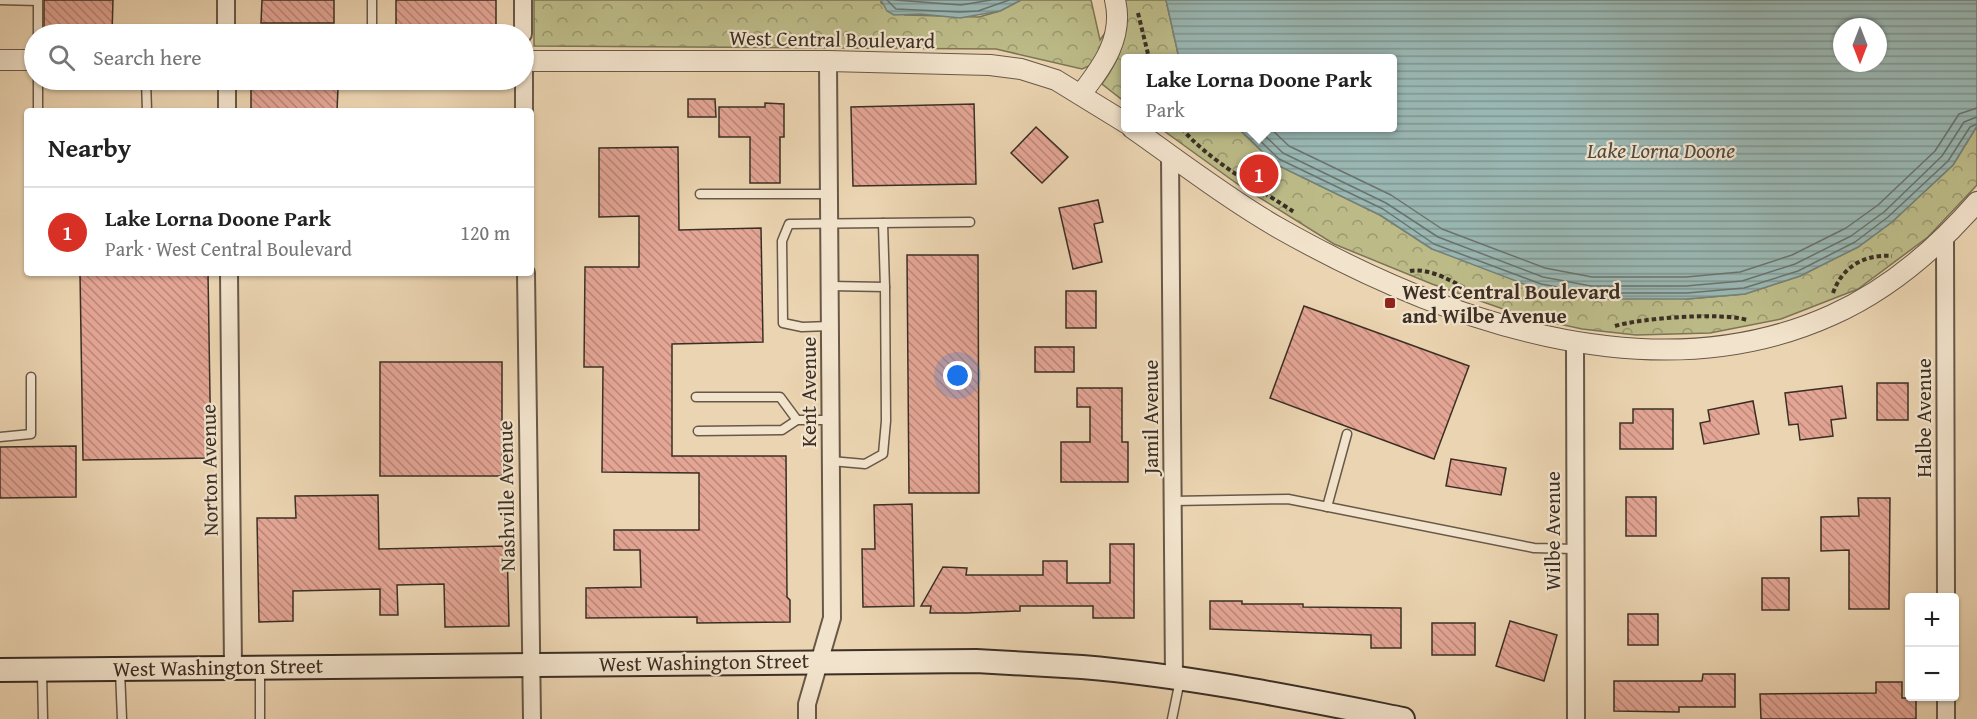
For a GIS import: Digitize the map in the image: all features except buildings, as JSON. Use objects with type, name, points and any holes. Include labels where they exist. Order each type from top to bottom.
[{"type":"main road","name":"West Washington Street","points":[[0,670],[531,663],[976,661],[1083,668],[1177,679],[1282,695],[1403,719]]},
{"type":"street","points":[[226,0],[226,24]]},
{"type":"street","points":[[523,0],[523,24]]},
{"type":"street","points":[[1081,94],[1114,44],[1118,12],[1115,0]]},
{"type":"street","points":[[0,60],[24,60]]},
{"type":"street","name":"West Central Boulevard","points":[[534,62],[828,62],[990,65],[1021,69],[1056,80],[1121,120]]},
{"type":"street","name":"Kent Avenue","points":[[807,719],[807,704],[832,618],[828,62]]},
{"type":"street","points":[[227,90],[227,108]]},
{"type":"street","points":[[524,90],[524,108]]},
{"type":"street","points":[[1138,132],[1276,226],[1372,276],[1523,330],[1575,344],[1638,349],[1698,349],[1763,339],[1832,315],[1889,282],[1945,239],[1977,202]]},
{"type":"street","name":"Jamil Avenue","points":[[1170,155],[1177,679]]},
{"type":"street","name":"Halbe Avenue","points":[[1945,239],[1946,593]]},
{"type":"street","name":"Norton Avenue","points":[[229,276],[233,666]]},
{"type":"street","name":"Nashville Avenue","points":[[526,276],[531,719]]},
{"type":"street","name":"Wilbe Avenue","points":[[1575,344],[1576,719]]},
{"type":"street","points":[[1946,701],[1947,719]]},
{"type":"lane","points":[[0,0],[38,0],[38,24]]},
{"type":"lane","points":[[372,0],[372,24]]},
{"type":"lane","points":[[38,90],[38,108]]},
{"type":"lane","points":[[146,90],[147,108]]},
{"type":"lane","points":[[700,194],[829,194]]},
{"type":"lane","points":[[830,326],[802,327],[783,322],[782,242],[789,224],[970,222]]},
{"type":"lane","points":[[831,461],[865,464],[883,454],[886,421],[883,223]]},
{"type":"lane","points":[[830,286],[885,287]]},
{"type":"lane","points":[[0,437],[31,434],[31,377]]},
{"type":"lane","points":[[696,397],[780,397],[797,420]]},
{"type":"lane","points":[[698,431],[782,430],[797,420],[831,420]]},
{"type":"lane","points":[[1327,507],[1347,434]]},
{"type":"lane","points":[[1173,501],[1288,499],[1534,548],[1574,549]]},
{"type":"lane","points":[[260,666],[260,719]]},
{"type":"lane","points":[[120,668],[122,719]]},
{"type":"lane","points":[[42,669],[43,719]]},
{"type":"lane","points":[[1172,719],[1177,679]]},
{"type":"path","points":[[1138,12],[1148,54]]},
{"type":"path","points":[[1186,132],[1239,176],[1299,215]]},
{"type":"path","points":[[1192,149],[1196,142]]},
{"type":"path","points":[[1843,291],[1833,295],[1841,276],[1855,264],[1873,256],[1896,256],[1887,263]]},
{"type":"path","points":[[1399,266],[1410,271],[1420,269],[1478,295]]},
{"type":"path","points":[[1609,328],[1629,322],[1708,317],[1730,317],[1752,322]]},
{"type":"green space","points":[[534,0],[881,0],[881,3],[905,15],[979,17],[1000,11],[1021,0],[1091,0],[1100,40],[1110,26],[1096,63],[1082,69],[996,49],[534,46]]},
{"type":"green space","points":[[1124,0],[1166,0],[1178,54],[1121,54],[1121,99],[1102,84],[1119,55],[1125,34]]},
{"type":"green space","points":[[1977,126],[1977,185],[1928,237],[1858,289],[1781,319],[1710,333],[1636,335],[1582,329],[1523,316],[1432,284],[1334,244],[1236,183],[1166,132],[1242,132],[1275,164],[1380,215],[1432,249],[1687,299],[1745,294],[1800,276],[1858,247],[1892,222],[1953,165]]},
{"type":"water","points":[[881,0],[1021,0],[1000,11],[960,18],[921,14],[894,15],[887,11]]},
{"type":"water","name":"Lake Lorna Doone","points":[[1166,0],[1977,0],[1977,126],[1953,165],[1892,222],[1858,247],[1800,276],[1745,294],[1687,299],[1590,299],[1540,290],[1432,249],[1380,215],[1275,164],[1242,132],[1397,132],[1397,54],[1178,54]]},
{"type":"place","name":"Lake Lorna Doone Park","points":[[1259,174]]},
{"type":"place","name":"West Central Boulevard and Wilbe Avenue","points":[[1390,303]]}]
